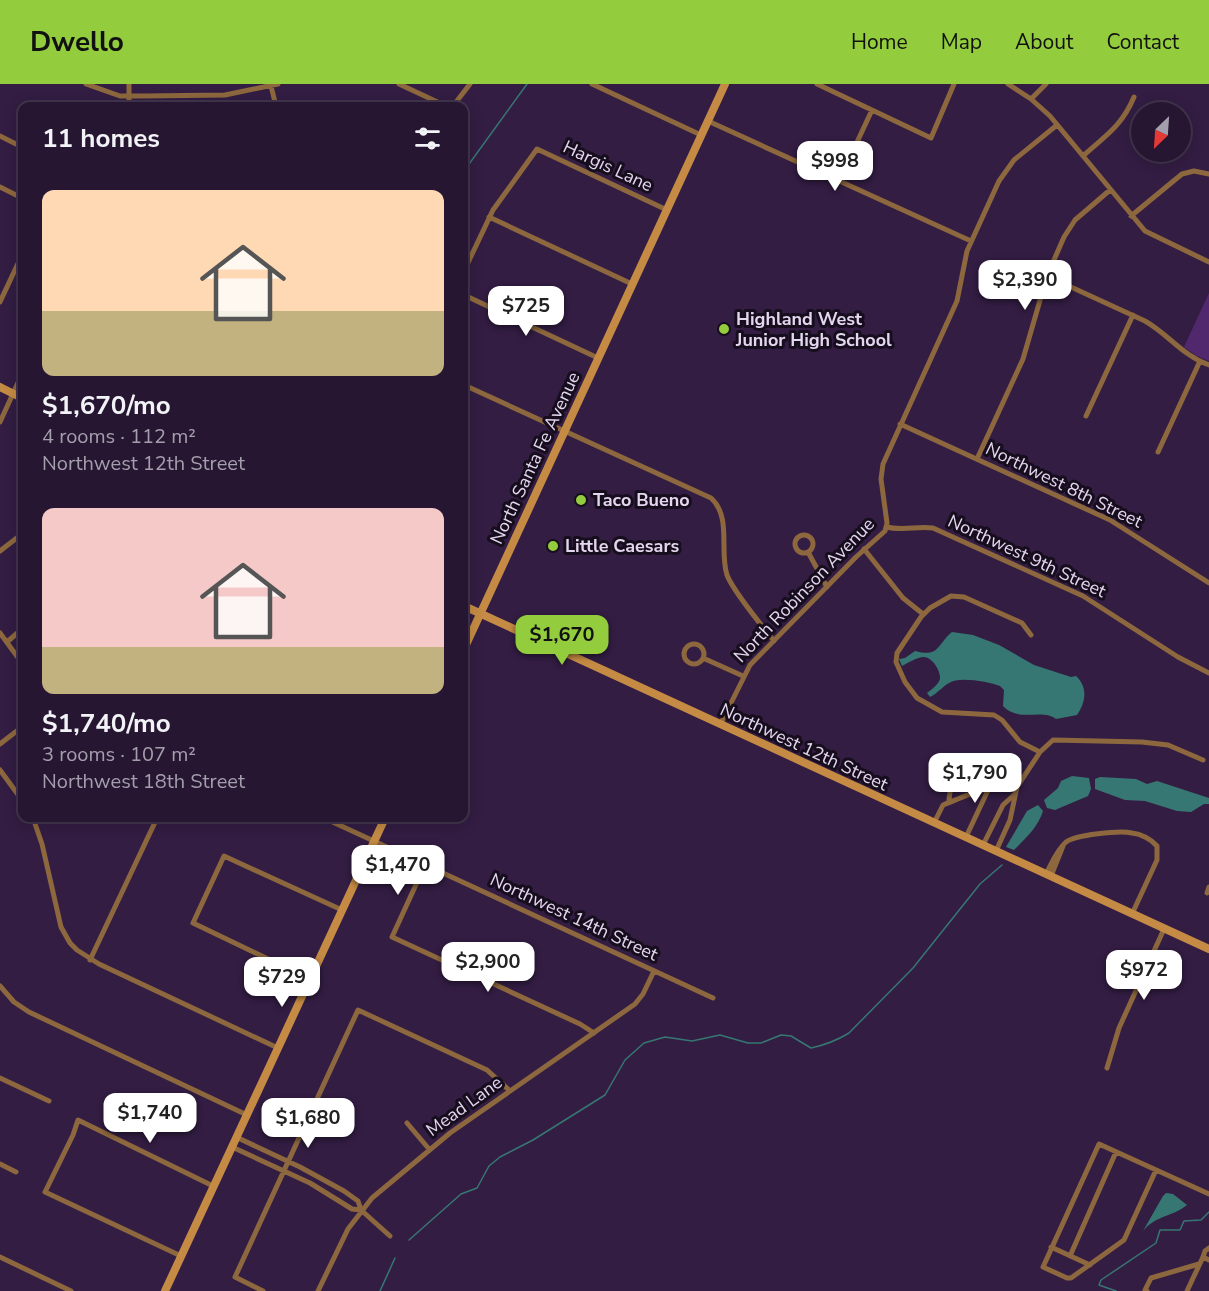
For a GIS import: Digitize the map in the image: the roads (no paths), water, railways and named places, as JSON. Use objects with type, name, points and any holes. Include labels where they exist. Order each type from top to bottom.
[{"type":"main road","name":"North Santa Fe Avenue","points":[[468,640],[725,84]]},
{"type":"main road","points":[[0,387],[18,396]]},
{"type":"main road","name":"Northwest 12th Street","points":[[468,608],[1209,949]]},
{"type":"main road","points":[[165,1291],[383,822]]},
{"type":"street","points":[[86,84],[104,92],[129,96],[214,96],[278,84]]},
{"type":"street","points":[[129,84],[129,102]]},
{"type":"street","points":[[399,84],[437,102]]},
{"type":"street","points":[[456,102],[470,84]]},
{"type":"street","points":[[592,84],[701,135]]},
{"type":"street","points":[[816,84],[931,138],[954,84]]},
{"type":"street","points":[[1008,84],[1031,99],[1057,125],[1131,216],[1151,235],[1209,262]]},
{"type":"street","points":[[1031,99],[1046,84]]},
{"type":"street","points":[[271,86],[275,102]]},
{"type":"street","points":[[1083,156],[1113,131],[1134,97]]},
{"type":"street","points":[[839,181],[872,110]]},
{"type":"street","points":[[708,121],[971,241]]},
{"type":"street","name":"North Robinson Avenue","points":[[720,725],[750,665],[864,549],[883,534],[887,527],[882,470],[887,453],[957,301],[961,290],[963,265],[971,241],[1004,171],[1057,125]]},
{"type":"street","points":[[0,136],[18,145]]},
{"type":"street","name":"Hargis Lane","points":[[489,217],[537,149],[667,210]]},
{"type":"street","points":[[1131,216],[1182,174],[1194,171],[1209,174]]},
{"type":"street","points":[[0,187],[18,196]]},
{"type":"street","points":[[977,459],[1023,359],[1047,276],[1072,223],[1110,190]]},
{"type":"street","points":[[468,262],[489,217],[632,284]]},
{"type":"street","points":[[0,302],[18,264]]},
{"type":"street","points":[[1047,276],[1133,315],[1158,329],[1179,348],[1209,364]]},
{"type":"street","points":[[468,297],[598,358]]},
{"type":"street","points":[[1086,416],[1133,315]]},
{"type":"street","points":[[1158,452],[1200,361]]},
{"type":"street","points":[[0,422],[18,384]]},
{"type":"street","points":[[468,387],[715,501],[722,515],[728,577],[774,641]]},
{"type":"street","name":"Northwest 8th Street","points":[[900,424],[1119,525],[1209,583]]},
{"type":"street","name":"Northwest 9th Street","points":[[887,527],[893,529],[918,526],[933,528],[1074,592],[1209,674]]},
{"type":"street","points":[[0,551],[18,537]]},
{"type":"street","points":[[864,549],[903,598],[923,614]]},
{"type":"street","points":[[808,552],[826,587]]},
{"type":"street","points":[[1031,635],[1022,623],[957,595],[945,598],[923,614],[897,653],[896,662],[911,692],[918,698],[942,712],[994,715],[1002,720],[1020,742],[1040,752]]},
{"type":"street","points":[[7,642],[18,632]]},
{"type":"street","points":[[0,633],[18,657]]},
{"type":"street","points":[[703,658],[743,676]]},
{"type":"street","points":[[0,744],[18,730]]},
{"type":"street","points":[[996,851],[1010,820],[1017,786],[1040,752],[1053,740],[1142,742],[1168,745],[1203,760]]},
{"type":"street","points":[[0,770],[18,795]]},
{"type":"street","points":[[950,802],[949,792],[952,782]]},
{"type":"street","points":[[934,823],[942,805],[989,788],[1017,786]]},
{"type":"street","points":[[966,837],[989,788]]},
{"type":"street","points":[[983,845],[1003,805],[1015,794]]},
{"type":"street","points":[[34,822],[42,844],[61,927],[70,943],[90,960],[278,1048]]},
{"type":"street","points":[[90,960],[155,822]]},
{"type":"street","name":"Northwest 14th Street","points":[[333,822],[713,998]]},
{"type":"street","points":[[1049,875],[1063,846],[1072,839],[1132,832],[1156,846],[1157,860],[1132,914]]},
{"type":"street","points":[[310,979],[193,923],[224,856],[342,910]]},
{"type":"street","points":[[425,865],[392,937],[580,1024],[594,1033]]},
{"type":"street","points":[[1107,1068],[1115,1037],[1164,929]]},
{"type":"street","name":"Mead Lane","points":[[318,1291],[348,1228],[372,1198],[429,1149],[639,1000],[654,971]]},
{"type":"street","points":[[0,986],[14,1002],[29,1012],[247,1115]]},
{"type":"street","points":[[263,1291],[235,1277],[358,1010],[487,1070],[510,1091]]},
{"type":"street","points":[[0,1078],[48,1101]]},
{"type":"street","points":[[181,1256],[45,1192],[78,1120],[213,1186]]},
{"type":"street","points":[[407,1123],[429,1149]]},
{"type":"street","points":[[236,1137],[289,1161],[344,1191],[358,1201],[361,1210],[390,1236]]},
{"type":"street","points":[[1156,1170],[1124,1240],[1071,1278],[1043,1268],[1099,1144],[1209,1194]]},
{"type":"street","points":[[232,1147],[324,1191],[352,1209],[361,1210]]},
{"type":"street","points":[[1070,1256],[1116,1152]]},
{"type":"street","points":[[0,1164],[16,1172]]},
{"type":"street","points":[[1051,1247],[1090,1265]]},
{"type":"street","points":[[1147,1291],[1145,1290],[1151,1278],[1199,1264],[1206,1259],[1205,1251],[1209,1248]]},
{"type":"street","points":[[0,1257],[71,1291]]},
{"type":"street","points":[[1187,1291],[1199,1264]]},
{"type":"waterway","points":[[468,165],[527,84]]},
{"type":"waterway","points":[[409,1240],[461,1194],[477,1188],[489,1166],[500,1157],[533,1140],[605,1095],[625,1060],[644,1043],[665,1037],[692,1041],[720,1035],[748,1043],[761,1043],[781,1035],[791,1036],[811,1048],[849,1033],[913,968],[980,884],[1002,865]]},
{"type":"waterway","points":[[1116,1291],[1099,1285],[1101,1280],[1156,1243],[1160,1230],[1180,1230],[1184,1221],[1201,1220],[1209,1212]]},
{"type":"waterway","points":[[380,1291],[395,1258]]},
{"type":"place","name":"Highland West Junior High School","points":[[724,329]]},
{"type":"place","name":"Taco Bueno","points":[[581,500]]},
{"type":"place","name":"Little Caesars","points":[[553,546]]}]
